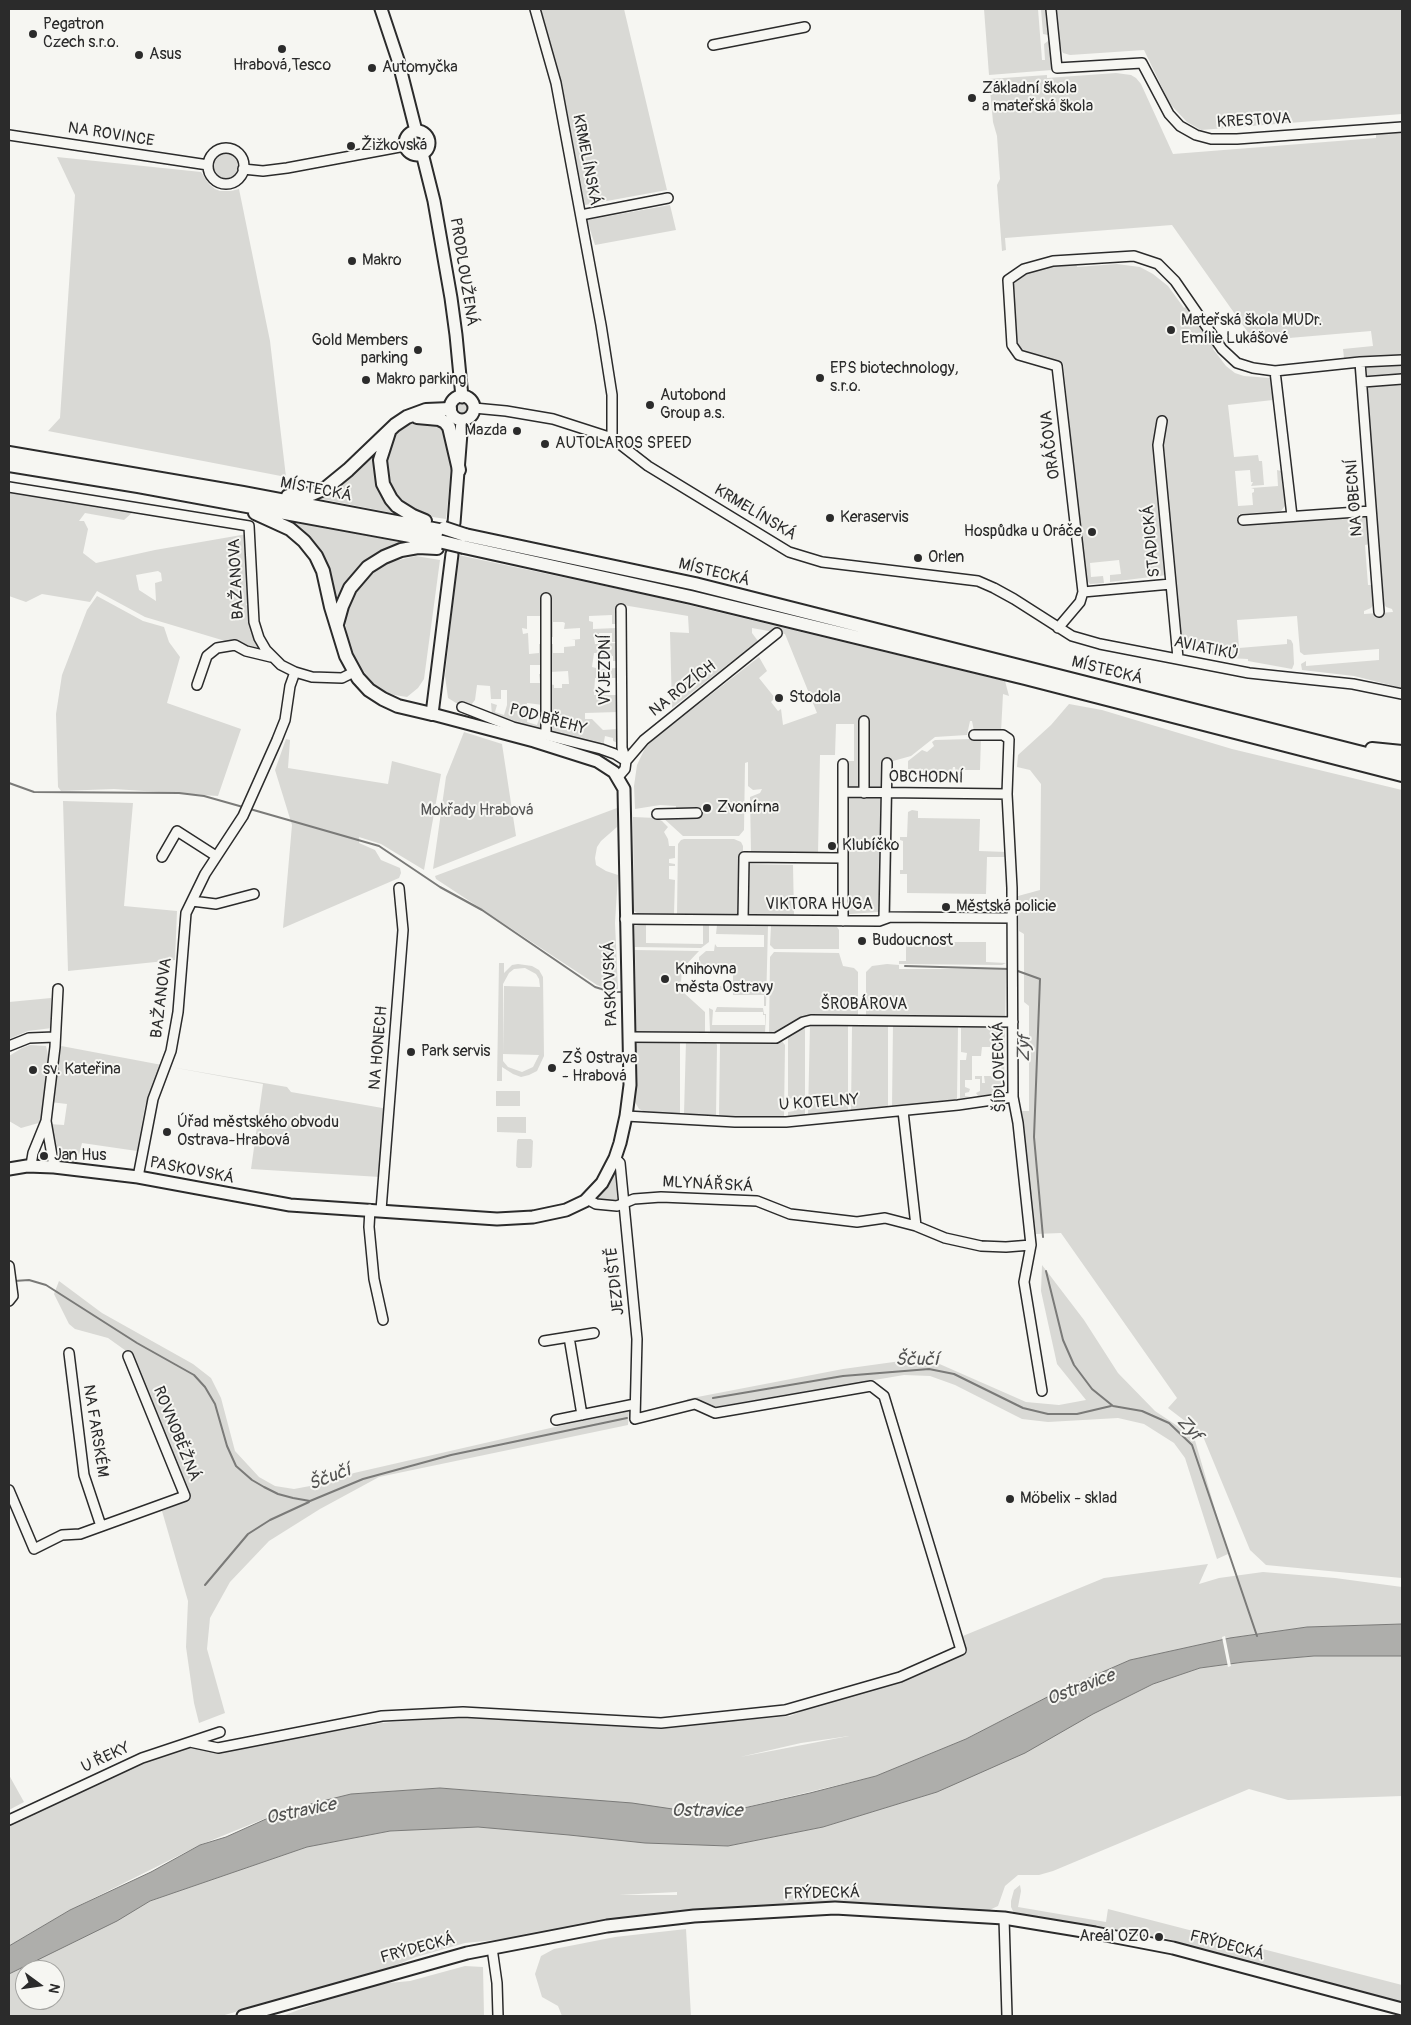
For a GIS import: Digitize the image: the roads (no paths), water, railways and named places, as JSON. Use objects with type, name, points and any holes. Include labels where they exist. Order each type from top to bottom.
[{"type":"highway","points":[[243,493],[298,496],[312,494],[337,479],[390,429],[407,417],[426,410],[450,408]]},
{"type":"highway","points":[[407,417],[445,422],[452,434],[459,470]]},
{"type":"highway","points":[[390,429],[380,460],[381,476],[386,491],[391,499],[405,511],[452,540]]},
{"type":"highway","name":"MÍSTECKÁ","points":[[9,453],[362,515],[491,553],[692,596],[1025,678],[1402,775]]},
{"type":"highway","name":"MÍSTECKÁ","points":[[9,465],[452,540],[695,584],[1402,763]]},
{"type":"highway","points":[[228,502],[275,520],[304,541],[316,556],[323,571],[343,648],[354,672],[363,684],[383,699],[398,706],[432,714]]},
{"type":"highway","points":[[337,624],[350,588],[362,573],[376,562],[392,553],[452,540]]},
{"type":"highway","points":[[1336,746],[1402,752]]},
{"type":"main road","points":[[382,9],[416,131]]},
{"type":"main road","points":[[416,131],[422,133],[428,140],[428,147],[418,155],[411,153],[405,146],[408,135],[416,131]]},
{"type":"main road","name":"PRODLOUŽENÁ","points":[[422,153],[434,200],[451,298],[462,397]]},
{"type":"main road","points":[[462,397],[470,400],[474,408],[470,417],[462,420],[454,417],[450,408],[454,400],[462,397]]},
{"type":"main road","points":[[462,420],[452,540],[432,714],[534,741],[597,761],[609,768],[618,778]]},
{"type":"main road","name":"PASKOVSKÁ","points":[[9,1169],[31,1166],[54,1167],[138,1177],[269,1202],[481,1218],[512,1219],[556,1214],[575,1207],[587,1199],[602,1183],[615,1158],[626,1116],[630,1076],[625,919],[625,796],[623,786],[618,778]]},
{"type":"main road","name":"FRÝDECKÁ","points":[[249,2015],[390,1974],[492,1948],[607,1926],[694,1916],[835,1908],[1004,1918],[1173,1948],[1402,2009]]},
{"type":"street","name":"KRMELÍNSKÁ","points":[[535,9],[556,83],[581,214],[612,395],[612,438]]},
{"type":"street","name":"KRESTOVA","points":[[1051,9],[1057,68],[1142,63],[1169,114],[1180,126],[1196,135],[1212,139],[1402,127]]},
{"type":"street","points":[[713,45],[805,27]]},
{"type":"street","name":"NA ROVINCE","points":[[9,134],[208,165]]},
{"type":"street","points":[[243,169],[263,172],[405,146]]},
{"type":"street","points":[[228,149],[237,153],[241,158],[243,169],[241,175],[232,183],[220,183],[211,176],[208,165],[215,152],[228,149]]},
{"type":"street","points":[[581,214],[668,198]]},
{"type":"street","name":"ORÁČOVA","points":[[1083,592],[1057,366],[1018,355],[1012,345],[1008,280],[1024,269],[1053,261],[1134,256],[1146,259],[1158,264],[1175,281],[1222,349],[1237,362],[1253,368],[1275,371]]},
{"type":"street","points":[[1292,516],[1275,371],[1360,362],[1402,360]]},
{"type":"street","name":"NA OBECNÍ","points":[[1360,362],[1379,612]]},
{"type":"street","points":[[1363,382],[1402,379]]},
{"type":"street","name":"KRMELÍNSKÁ","points":[[474,408],[553,419],[612,438],[648,466],[789,552],[822,562],[972,580],[986,584],[1014,599]]},
{"type":"street","name":"STADICKÁ","points":[[1162,421],[1158,445],[1178,658]]},
{"type":"street","name":"BAŽANOVA","points":[[9,487],[249,526],[254,622],[258,638],[271,656],[281,665],[295,672],[290,686],[283,727],[246,808],[204,874],[186,914],[178,1012],[172,1043],[153,1099],[138,1177]]},
{"type":"street","points":[[1242,520],[1371,511]]},
{"type":"street","points":[[1058,628],[1080,602],[1083,592],[1171,584]]},
{"type":"street","points":[[546,598],[546,735]]},
{"type":"street","name":"AVIATIKŮ","points":[[1014,599],[1072,636],[1100,644],[1250,673],[1353,684],[1402,694]]},
{"type":"street","name":"VÝJEZDNÍ","points":[[621,609],[622,748],[626,761]]},
{"type":"street","name":"NA ROZÍCH","points":[[618,778],[625,769],[626,761],[644,740],[777,633]]},
{"type":"street","name":"BAŽANOVA","points":[[196,685],[206,656],[217,648],[235,645],[246,651],[271,656]]},
{"type":"street","points":[[295,672],[312,677],[342,678],[354,672]]},
{"type":"street","name":"POD BŘEHY","points":[[462,707],[512,727],[615,754],[626,761]]},
{"type":"street","points":[[864,721],[864,793]]},
{"type":"street","name":"ŠÍDLOVECKÁ","points":[[974,735],[1003,735],[1009,739],[1008,794],[1013,969],[1013,1097],[1019,1131],[1031,1245],[1024,1282],[1042,1391]]},
{"type":"street","points":[[884,919],[887,763]]},
{"type":"street","points":[[843,764],[843,920]]},
{"type":"street","name":"OBCHODNÍ","points":[[843,792],[1008,794]]},
{"type":"street","points":[[657,814],[697,813]]},
{"type":"street","points":[[162,857],[177,831],[216,856]]},
{"type":"street","points":[[743,920],[744,857],[842,858]]},
{"type":"street","name":"NA HONECH","points":[[375,1210],[403,930],[399,888]]},
{"type":"street","points":[[192,901],[216,904],[254,894]]},
{"type":"street","name":"VIKTORA HUGA","points":[[625,919],[879,921],[890,917],[1012,918]]},
{"type":"street","points":[[31,1166],[33,1153],[46,1120],[58,989]]},
{"type":"street","name":"ŠROBÁROVA","points":[[629,1037],[776,1038],[802,1022],[812,1020],[1013,1022]]},
{"type":"street","points":[[9,1046],[29,1038],[55,1037]]},
{"type":"street","name":"U KOTELNY","points":[[626,1116],[735,1122],[786,1122],[902,1111],[1013,1097]]},
{"type":"street","points":[[902,1111],[916,1226]]},
{"type":"street","points":[[46,1120],[54,1167]]},
{"type":"street","name":"JEZDIŠTĚ","points":[[190,1742],[218,1748],[391,1715],[463,1712],[661,1723],[786,1710],[900,1677],[961,1650],[884,1396],[871,1386],[715,1413],[695,1404],[635,1419],[637,1339],[620,1163],[615,1158]]},
{"type":"street","name":"MLYNÁŘSKÁ","points":[[587,1199],[596,1204],[610,1206],[617,1206],[634,1198],[661,1197],[758,1201],[790,1214],[857,1222],[886,1218],[916,1226],[945,1238],[981,1246],[1031,1245]]},
{"type":"street","points":[[375,1210],[369,1227],[374,1279],[383,1320]]},
{"type":"street","points":[[9,1266],[13,1296],[9,1301]]},
{"type":"street","name":"JEZDIŠTĚ","points":[[544,1341],[594,1333]]},
{"type":"street","points":[[569,1337],[582,1415]]},
{"type":"street","name":"NA FARSKÉM","points":[[68,1353],[81,1460],[101,1526]]},
{"type":"street","name":"ROVNOBĚŽNÁ","points":[[101,1526],[185,1496],[128,1356]]},
{"type":"street","points":[[556,1420],[635,1404]]},
{"type":"street","points":[[9,1490],[34,1549],[62,1535],[80,1534],[101,1526]]},
{"type":"street","name":"U ŘEKY","points":[[9,1820],[142,1758],[220,1732]]},
{"type":"street","points":[[1004,1918],[1008,2016]]},
{"type":"street","points":[[492,1948],[497,1983],[498,2016]]},
{"type":"water","name":"Ostravice","points":[[1402,1624],[1402,1656],[1314,1656],[1200,1668],[1153,1684],[1093,1714],[1025,1753],[937,1792],[823,1827],[728,1846],[645,1843],[478,1827],[390,1831],[307,1847],[150,1901],[117,1921],[38,1960],[15,1960],[15,1971],[9,1974],[9,1946],[70,1910],[151,1872],[200,1845],[226,1837],[286,1810],[351,1794],[440,1788],[632,1803],[713,1815],[876,1776],[966,1739],[1059,1691],[1130,1660],[1230,1638],[1307,1627]]},
{"type":"waterway","points":[[9,783],[34,792],[179,793],[204,796],[243,807]]},
{"type":"waterway","points":[[250,809],[379,846],[440,887],[482,910],[595,987],[611,992],[624,992]]},
{"type":"waterway","points":[[905,966],[1010,969]]},
{"type":"waterway","name":"Zyf","points":[[1015,970],[1040,979],[1034,1137],[1043,1237]]},
{"type":"waterway","name":"Zyf","points":[[1046,1271],[1063,1340],[1074,1365],[1092,1389],[1113,1406],[1142,1411],[1169,1423],[1192,1445],[1257,1636]]},
{"type":"waterway","name":"Ščučí","points":[[14,1281],[29,1280],[46,1285],[137,1343],[194,1375],[205,1387],[215,1404],[227,1446],[236,1466],[252,1480],[264,1487],[278,1494],[293,1498],[310,1501],[363,1479],[451,1455],[627,1418]]},
{"type":"waterway","name":"Ščučí","points":[[713,1398],[843,1376],[929,1369],[954,1374],[1023,1408],[1048,1414],[1077,1414],[1111,1406]]},
{"type":"waterway","points":[[205,1585],[248,1534],[270,1520],[309,1502]]},
{"type":"place","name":"Pegatron Czech s.r.o.","points":[[33,34]]},
{"type":"place","name":"Hrabová,Tesco","points":[[282,49]]},
{"type":"place","name":"Asus","points":[[139,55]]},
{"type":"place","name":"Automyčka","points":[[372,68]]},
{"type":"place","name":"Základní škola a mateřská škola","points":[[972,98]]},
{"type":"place","name":"Žižkovská","points":[[351,146]]},
{"type":"place","name":"Makro","points":[[352,261]]},
{"type":"place","name":"Mateřská škola MUDr. Emílie Lukášové","points":[[1171,330]]},
{"type":"place","name":"Gold Members parking","points":[[418,350]]},
{"type":"place","name":"EPS biotechnology, s.r.o.","points":[[820,378]]},
{"type":"place","name":"Makro parking","points":[[366,380]]},
{"type":"place","name":"Autobond Group a.s.","points":[[650,405]]},
{"type":"place","name":"Mazda","points":[[517,431]]},
{"type":"place","name":"AUTOLAROS SPEED","points":[[545,444]]},
{"type":"place","name":"Keraservis","points":[[830,518]]},
{"type":"place","name":"Hospůdka u Oráče","points":[[1092,532]]},
{"type":"place","name":"Orlen","points":[[918,558]]},
{"type":"place","name":"Stodola","points":[[779,698]]},
{"type":"place","name":"Zvonírna","points":[[707,808]]},
{"type":"place","name":"Klubíčko","points":[[832,846]]},
{"type":"place","name":"Městská policie","points":[[946,907]]},
{"type":"place","name":"Budoucnost","points":[[862,941]]},
{"type":"place","name":"Knihovna města Ostravy","points":[[665,979]]},
{"type":"place","name":"Park servis","points":[[411,1052]]},
{"type":"place","name":"ZŠ Ostrava - Hrabová","points":[[552,1068]]},
{"type":"place","name":"sv. Kateřina","points":[[33,1070]]},
{"type":"place","name":"Úřad městského obvodu Ostrava-Hrabová","points":[[167,1132]]},
{"type":"place","name":"Jan Hus","points":[[44,1156]]},
{"type":"place","name":"Möbelix - sklad","points":[[1010,1499]]},
{"type":"place","name":"Areál OZO","points":[[1159,1937]]},
{"type":"park label","name":"Mokřady Hrabová","points":[[477,811]]}]
